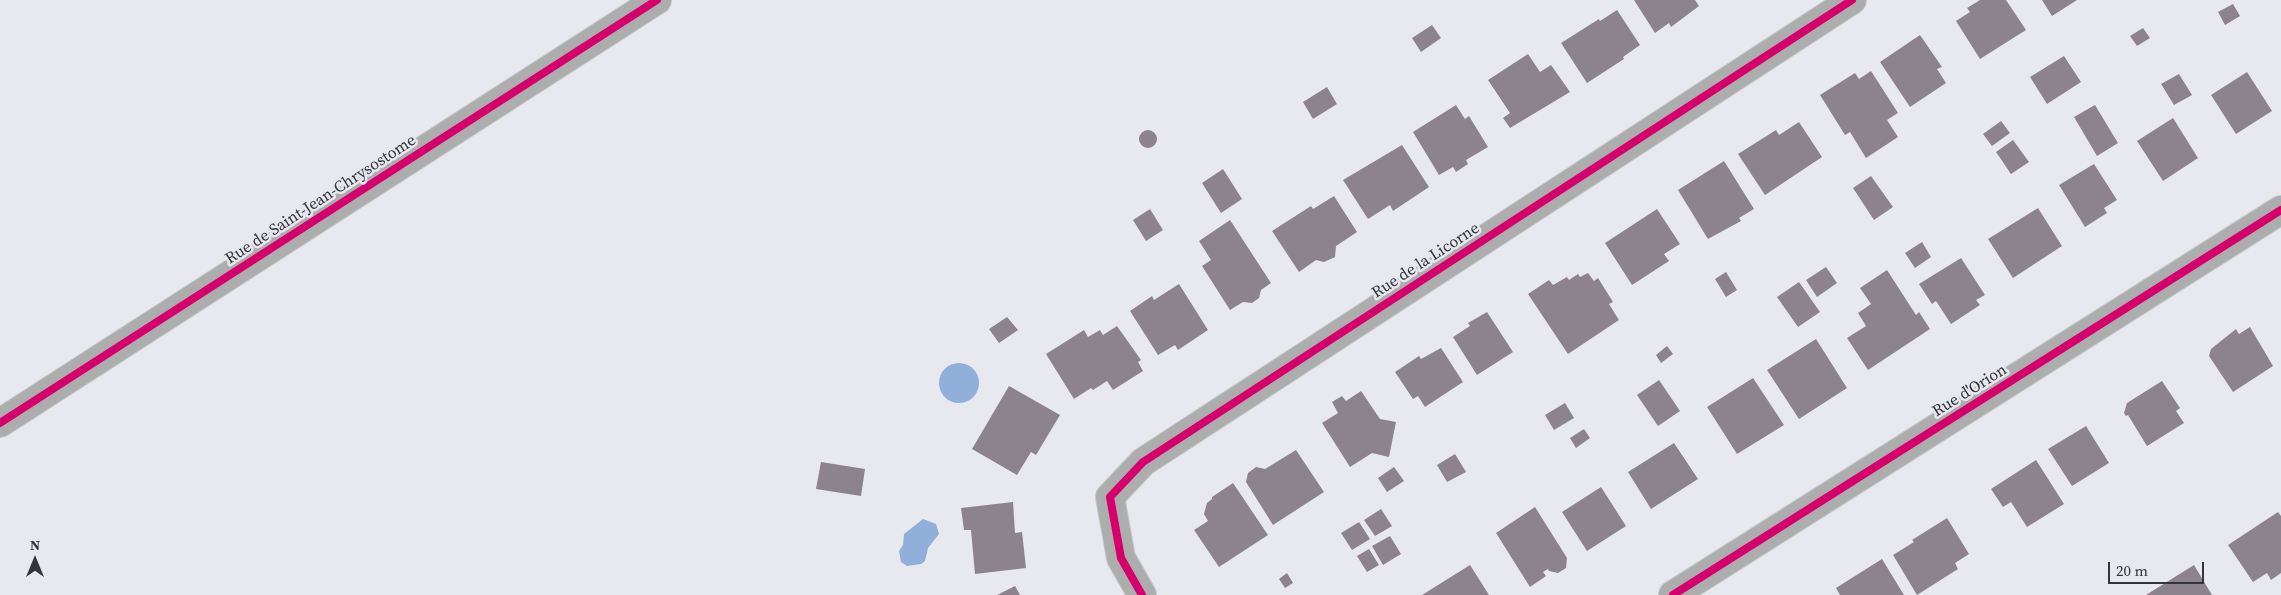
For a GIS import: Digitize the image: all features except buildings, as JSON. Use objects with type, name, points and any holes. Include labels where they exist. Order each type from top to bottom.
[{"type":"street","name":"Rue de Saint-Jean-Chrysostome","points":[[0,422],[657,0]]},
{"type":"street","name":"Rue de la Licorne","points":[[1142,595],[1121,558],[1110,497],[1143,462],[1852,0]]},
{"type":"street","name":"Rue d'Orion","points":[[1673,595],[2281,210]]},
{"type":"water","points":[[959,363],[973,369],[979,383],[973,397],[959,403],[945,397],[939,383],[945,369]]},
{"type":"water","points":[[923,519],[936,524],[939,534],[928,548],[925,561],[921,564],[907,566],[901,562],[899,551],[903,545],[904,534]]},
{"type":"cycle path","points":[[0,423],[657,0]]},
{"type":"cycle path","points":[[1142,595],[1121,558],[1110,497],[1143,462],[1852,0]]},
{"type":"cycle path","points":[[1673,595],[2281,210]]}]
